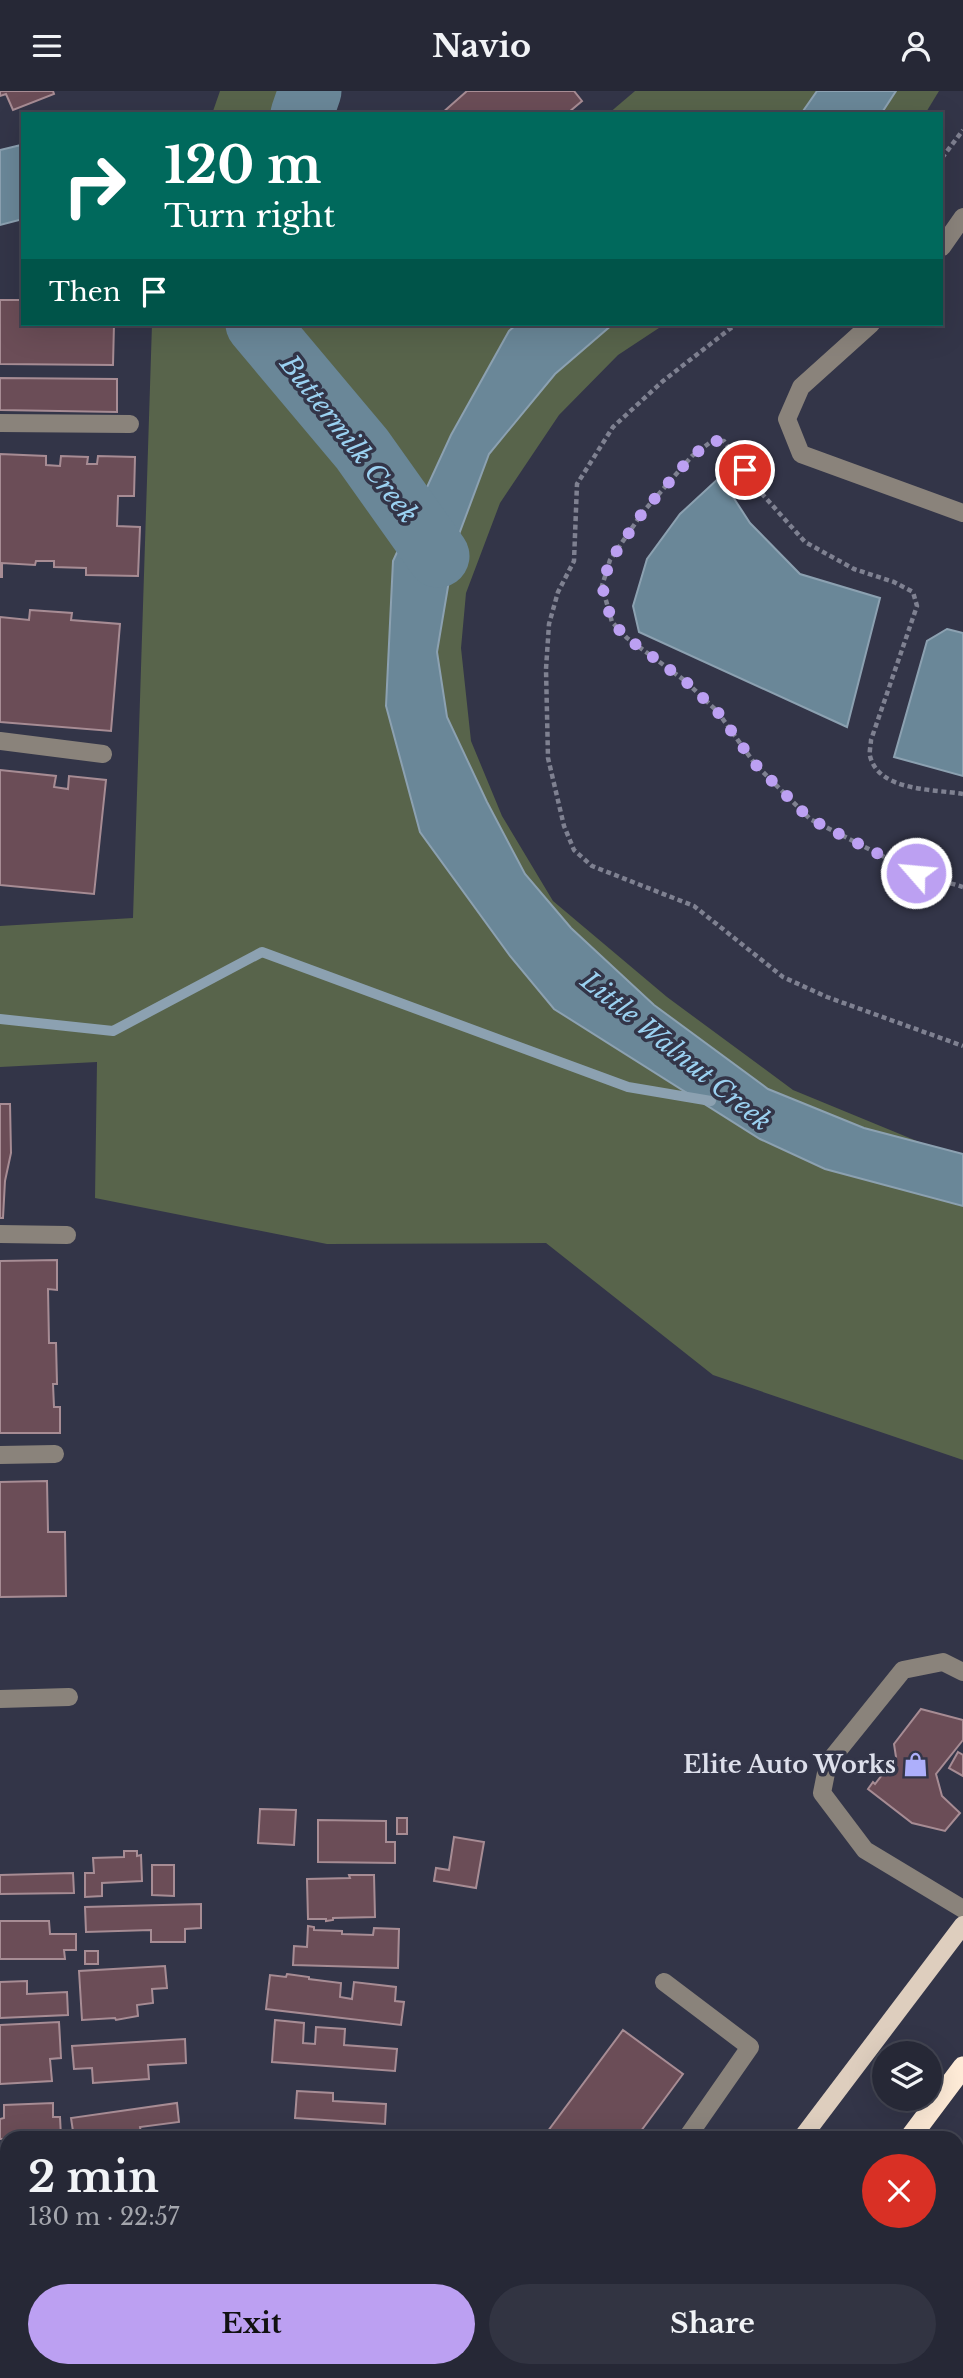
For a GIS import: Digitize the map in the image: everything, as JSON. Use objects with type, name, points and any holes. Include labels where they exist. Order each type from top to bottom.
[{"type":"highway","points":[[915,2131],[963,2067]]},
{"type":"main road","points":[[807,2131],[963,1925]]},
{"type":"street","points":[[943,246],[963,217]]},
{"type":"street","points":[[869,326],[801,387],[787,419],[801,454],[963,513]]},
{"type":"street","points":[[0,423],[130,424]]},
{"type":"street","points":[[0,741],[103,754]]},
{"type":"street","points":[[0,1234],[67,1235]]},
{"type":"street","points":[[0,1455],[55,1454]]},
{"type":"street","points":[[963,1672],[943,1662],[903,1671],[828,1763],[822,1793],[865,1850],[963,1909]]},
{"type":"street","points":[[0,1699],[69,1697]]},
{"type":"street","points":[[664,1982],[750,2047],[691,2131]]},
{"type":"path","points":[[943,157],[963,130]]},
{"type":"path","points":[[736,326],[663,381],[613,427],[577,484],[574,561],[558,592],[549,624],[546,669],[548,758],[564,826],[574,850],[592,866],[694,907],[783,977],[827,997],[963,1046]]},
{"type":"path","points":[[963,794],[902,787],[879,772],[869,756],[871,740],[917,606],[913,592],[894,582],[854,569],[805,543],[756,487],[724,441],[712,441],[692,456],[643,512],[610,561],[602,586],[612,622],[627,638],[684,680],[717,711],[755,764],[810,819],[916,873],[963,887]]},
{"type":"green space","points":[[220,91],[338,91],[335,112],[213,112]]},
{"type":"green space","points":[[635,91],[939,91],[926,112],[610,112]]},
{"type":"green space","points":[[152,326],[662,326],[618,355],[559,415],[500,503],[466,593],[461,648],[471,741],[502,816],[553,901],[667,997],[793,1090],[963,1160],[963,1460],[713,1375],[546,1243],[327,1244],[95,1198],[97,1062],[0,1067],[0,926],[133,918]]},
{"type":"water","points":[[817,91],[896,91],[882,112],[802,112]]},
{"type":"water","points":[[21,145],[21,220],[0,225],[0,150]]},
{"type":"water","name":"Little Walnut Creek","points":[[515,326],[611,326],[555,374],[489,454],[455,545],[437,652],[447,717],[487,802],[525,874],[571,928],[654,1005],[768,1089],[864,1128],[963,1154],[963,1206],[825,1169],[760,1139],[554,1009],[510,956],[420,832],[386,706],[393,561],[451,435],[509,331]]},
{"type":"water","points":[[720,477],[750,523],[800,574],[880,598],[847,727],[639,632],[633,606],[647,559],[680,514]]},
{"type":"water","points":[[947,629],[963,633],[963,776],[894,757],[927,641]]},
{"type":"building","points":[[0,91],[53,91],[54,94],[13,110],[6,94],[0,96]]},
{"type":"building","points":[[467,91],[574,91],[582,101],[569,112],[443,112]]},
{"type":"building","points":[[0,300],[21,300],[21,326],[114,326],[113,365],[0,364]]},
{"type":"building","points":[[0,378],[117,379],[117,412],[0,410]]},
{"type":"building","points":[[0,454],[46,456],[46,465],[60,466],[61,456],[88,457],[87,464],[97,464],[98,456],[135,457],[134,496],[118,496],[117,526],[140,527],[138,576],[86,575],[86,568],[54,567],[54,561],[36,561],[35,565],[2,563],[0,577]]},
{"type":"building","points":[[30,610],[72,613],[71,620],[120,624],[111,731],[0,722],[0,617],[29,620]]},
{"type":"building","points":[[0,770],[56,776],[54,787],[68,789],[69,776],[106,780],[94,894],[0,885]]},
{"type":"building","points":[[0,1104],[10,1104],[11,1153],[5,1181],[3,1218],[0,1218]]},
{"type":"building","points":[[57,1260],[57,1290],[48,1289],[49,1343],[56,1343],[57,1384],[53,1384],[54,1407],[60,1407],[60,1433],[0,1433],[0,1261]]},
{"type":"building","points":[[47,1481],[48,1532],[65,1532],[66,1596],[0,1597],[0,1482]]},
{"type":"building","name":"Elite Auto Works","points":[[921,1709],[963,1720],[963,1740],[936,1774],[942,1796],[960,1813],[945,1831],[912,1823],[868,1789],[896,1757],[894,1744]]},
{"type":"building","points":[[958,1752],[963,1755],[963,1776],[949,1768]]},
{"type":"building","points":[[260,1809],[296,1810],[294,1845],[258,1843]]},
{"type":"building","points":[[397,1818],[407,1818],[407,1834],[397,1834]]},
{"type":"building","points":[[318,1820],[386,1821],[386,1842],[395,1842],[395,1863],[318,1862]]},
{"type":"building","points":[[454,1837],[484,1842],[476,1888],[434,1881],[436,1868],[449,1870]]},
{"type":"building","points":[[124,1851],[137,1851],[137,1856],[141,1855],[142,1881],[102,1883],[102,1896],[85,1897],[85,1873],[94,1873],[93,1858],[124,1857]]},
{"type":"building","points":[[152,1865],[174,1865],[174,1896],[152,1895]]},
{"type":"building","points":[[73,1873],[74,1893],[0,1894],[0,1875]]},
{"type":"building","points":[[349,1875],[374,1875],[375,1917],[333,1918],[326,1921],[308,1919],[307,1879],[350,1878]]},
{"type":"building","points":[[201,1904],[201,1928],[185,1929],[185,1942],[151,1942],[151,1930],[86,1932],[85,1907]]},
{"type":"building","points":[[0,1921],[49,1921],[50,1934],[76,1934],[76,1950],[64,1950],[65,1959],[0,1959]]},
{"type":"building","points":[[308,1926],[314,1927],[314,1930],[342,1931],[342,1934],[373,1935],[374,1928],[399,1929],[398,1968],[293,1965],[294,1946],[307,1947]]},
{"type":"building","points":[[85,1951],[98,1951],[98,1964],[85,1964]]},
{"type":"building","points":[[165,1966],[167,1988],[152,1989],[153,2003],[137,2005],[138,2016],[116,2020],[82,2020],[79,1971]]},
{"type":"building","points":[[287,1974],[341,1983],[340,1997],[352,1999],[354,1982],[396,1987],[395,2001],[404,2002],[401,2025],[266,2009],[270,1975],[286,1977]]},
{"type":"building","points":[[27,1981],[27,1994],[67,1992],[68,2015],[0,2018],[0,1982]]},
{"type":"building","points":[[275,2020],[304,2023],[303,2043],[315,2044],[316,2027],[345,2029],[344,2045],[397,2049],[395,2071],[272,2062]]},
{"type":"building","points":[[59,2022],[61,2058],[50,2059],[52,2081],[0,2084],[0,2025]]},
{"type":"building","points":[[623,2030],[683,2074],[641,2131],[548,2131]]},
{"type":"building","points":[[185,2039],[186,2063],[148,2065],[149,2079],[93,2083],[92,2068],[74,2069],[72,2046]]},
{"type":"building","points":[[297,2091],[333,2093],[333,2101],[386,2104],[385,2124],[295,2118]]},
{"type":"building","points":[[53,2103],[53,2117],[60,2117],[61,2131],[0,2131],[4,2105]]},
{"type":"building","points":[[177,2103],[179,2122],[140,2127],[141,2131],[73,2131],[71,2118]]},
{"type":"waterway","name":"Buttermilk Creek","points":[[303,112],[310,91]]},
{"type":"waterway","name":"Buttermilk Creek","points":[[259,326],[362,449],[438,556]]},
{"type":"waterway","name":"Little Walnut Creek","points":[[0,1019],[113,1031],[262,952],[628,1087],[711,1101]]},
{"type":"place","name":"Elite Auto Works","points":[[916,1765]]},
{"type":"route","points":[[745,470],[724,441],[712,441],[692,456],[643,512],[610,561],[602,586],[612,622],[627,638],[684,680],[717,711],[755,764],[810,819],[916,873]]}]
